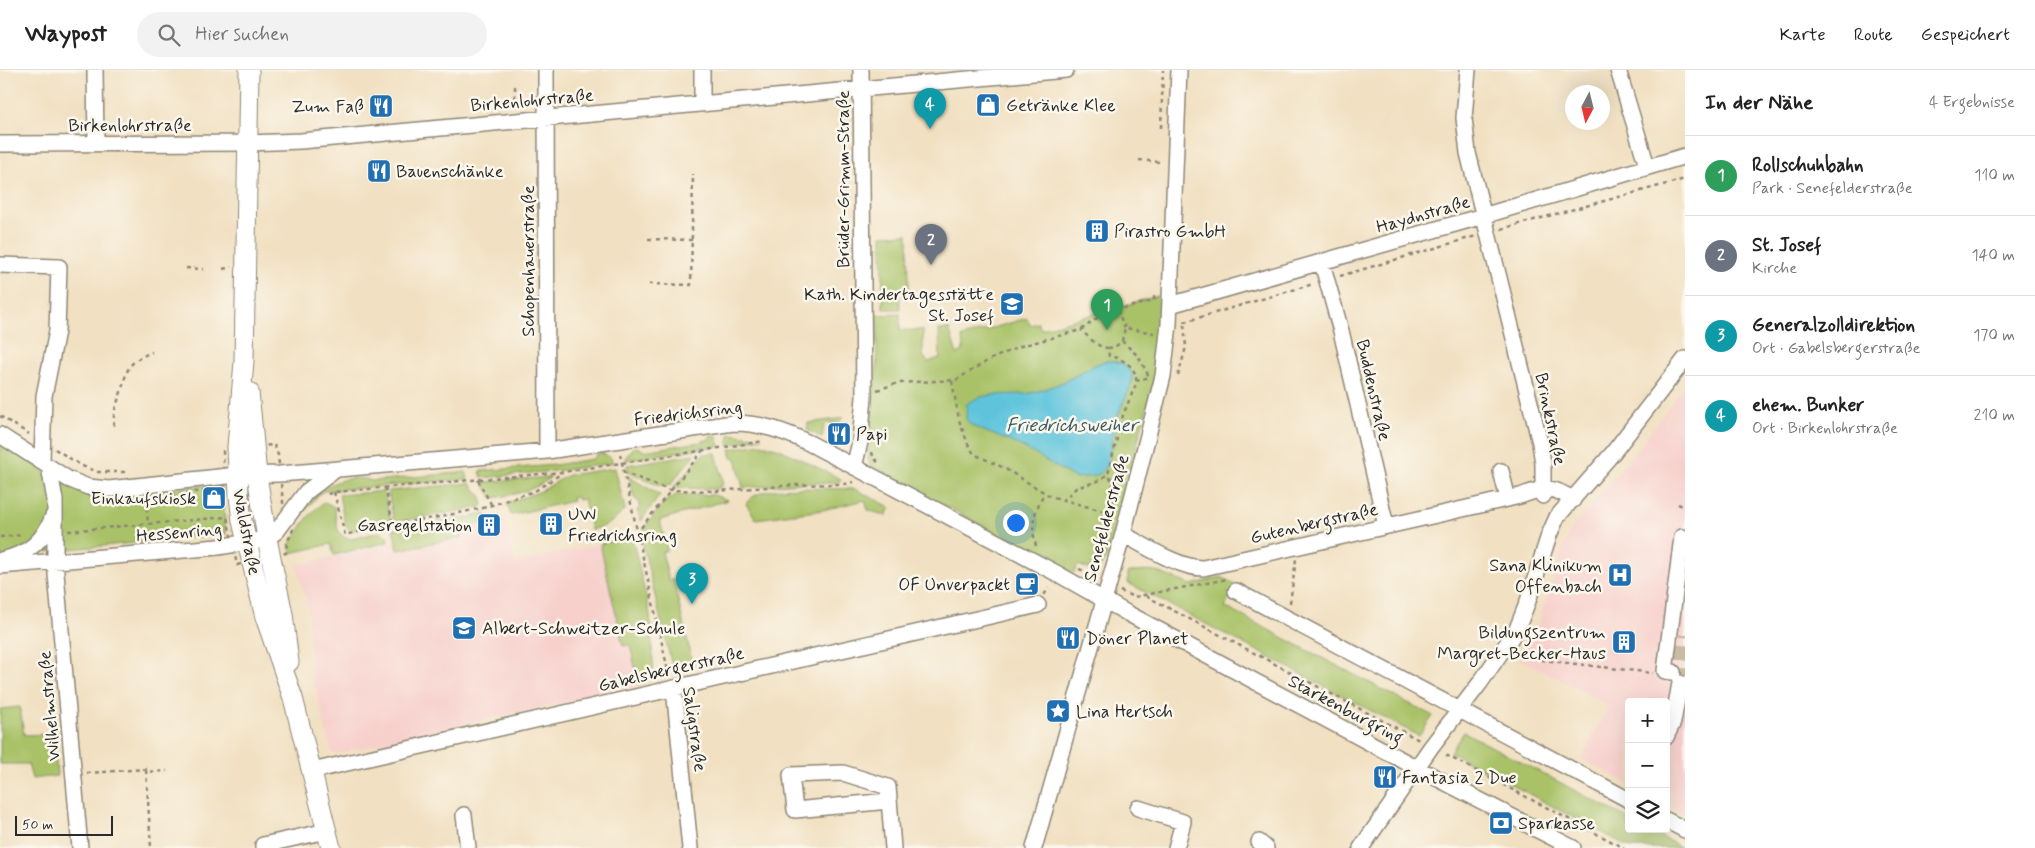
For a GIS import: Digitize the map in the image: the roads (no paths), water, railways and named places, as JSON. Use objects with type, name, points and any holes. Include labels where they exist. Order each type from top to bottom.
[{"type":"main road","name":"Waldstraße","points":[[249,70],[244,361],[237,443],[237,475],[242,521],[265,617],[293,698],[329,839]]},
{"type":"main road","name":"Waldstraße","points":[[244,361],[267,539],[284,614],[293,698]]},
{"type":"street","points":[[96,70],[96,144]]},
{"type":"street","name":"Schopenhauerstraße","points":[[546,70],[547,451]]},
{"type":"street","points":[[702,70],[702,103]]},
{"type":"street","name":"Brüder-Grimm-Straße","points":[[854,467],[871,398],[861,70]]},
{"type":"street","name":"Birkenlohrstraße","points":[[0,144],[301,141],[1066,70]]},
{"type":"street","name":"Senefelderstraße","points":[[1034,848],[1123,534],[1120,516],[1166,360],[1163,303],[1179,70]]},
{"type":"street","name":"Brinkstraße","points":[[1468,70],[1465,101],[1465,136],[1471,171],[1540,443],[1544,464],[1543,494]]},
{"type":"street","points":[[1618,70],[1648,166]]},
{"type":"street","name":"Haydnstraße","points":[[1163,303],[1322,263],[1685,156]]},
{"type":"street","name":"Buddenstraße","points":[[1322,263],[1341,331],[1386,526]]},
{"type":"street","points":[[0,265],[60,267],[59,316],[45,385],[42,442],[45,464],[56,500],[55,562]]},
{"type":"street","points":[[1361,848],[1506,645],[1522,618],[1549,535],[1557,517],[1612,454],[1685,359]]},
{"type":"street","name":"Friedrichsring","points":[[237,475],[336,469],[547,451],[733,423],[747,423],[774,428],[809,443],[854,467],[875,470],[1103,600]]},
{"type":"street","points":[[0,435],[68,480],[97,488],[109,489],[237,475]]},
{"type":"street","points":[[267,539],[277,531],[306,492],[336,469]]},
{"type":"street","points":[[1501,471],[1514,498]]},
{"type":"street","name":"Gutenbergstraße","points":[[1123,534],[1180,563],[1195,568],[1212,566],[1514,498],[1543,494],[1554,489],[1573,500]]},
{"type":"street","points":[[1543,494],[1557,517]]},
{"type":"street","points":[[0,560],[19,554],[41,540],[53,515],[56,500]]},
{"type":"street","points":[[1670,728],[1673,722],[1676,677],[1666,670],[1682,538],[1685,538]]},
{"type":"street","name":"Hessenring","points":[[0,566],[247,543],[267,539]]},
{"type":"street","name":"Wilhelmstraße","points":[[55,562],[80,848]]},
{"type":"street","points":[[1232,585],[1625,798]]},
{"type":"street","name":"Starkenburgring","points":[[1103,600],[1417,768],[1573,848]]},
{"type":"street","name":"Gabelsbergerstraße","points":[[312,771],[1038,605]]},
{"type":"street","name":"Saligstraße","points":[[674,688],[690,848]]},
{"type":"street","points":[[889,801],[795,810],[792,775],[843,773],[888,786],[893,848]]},
{"type":"street","points":[[1138,808],[1184,822],[1176,848]]},
{"type":"street","points":[[464,815],[468,848]]},
{"type":"street","points":[[1670,822],[1685,830]]},
{"type":"street","points":[[262,848],[262,845],[329,839]]},
{"type":"water","name":"Friedrichsweiher","points":[[1106,361],[1114,361],[1125,365],[1130,371],[1132,378],[1118,417],[1106,466],[1101,473],[1095,476],[1075,478],[1021,446],[972,426],[966,419],[967,404],[975,399],[991,395],[1026,394],[1040,391]]},
{"type":"tunnel","points":[[1680,683],[1685,635]]},
{"type":"place","name":"Getränke Klee","points":[[988,105]]},
{"type":"place","name":"Zum Faß","points":[[381,106]]},
{"type":"place","name":"ehem. Bunker","points":[[930,129]]},
{"type":"place","name":"Bauenschänke","points":[[379,171]]},
{"type":"place","name":"Pirastro GmbH","points":[[1097,231]]},
{"type":"place","name":"St. Josef","points":[[931,265]]},
{"type":"place","name":"Kath. Kindertagesstätte St. Josef","points":[[1012,304]]},
{"type":"place","name":"Rollschuhbahn","points":[[1107,330]]},
{"type":"place","name":"Papi","points":[[839,434]]},
{"type":"place","name":"Einkaufskiosk","points":[[214,498]]},
{"type":"place","name":"UW Friedrichsring","points":[[551,524]]},
{"type":"place","name":"Gasregelstation","points":[[489,525]]},
{"type":"place","name":"Sana Klinikum Offenbach","points":[[1620,575]]},
{"type":"place","name":"OF Unverpackt","points":[[1027,584]]},
{"type":"place","name":"Generalzolldirektion","points":[[692,604]]},
{"type":"place","name":"Albert-Schweitzer-Schule","points":[[464,628]]},
{"type":"place","name":"Döner Planet","points":[[1068,638]]},
{"type":"place","name":"Bildungszentrum Margret-Becker-Haus","points":[[1624,642]]},
{"type":"place","name":"Lina Hertsch","points":[[1058,711]]},
{"type":"place","name":"Fantasia 2 Due","points":[[1385,777]]},
{"type":"place","name":"Sparkasse","points":[[1501,823]]}]
